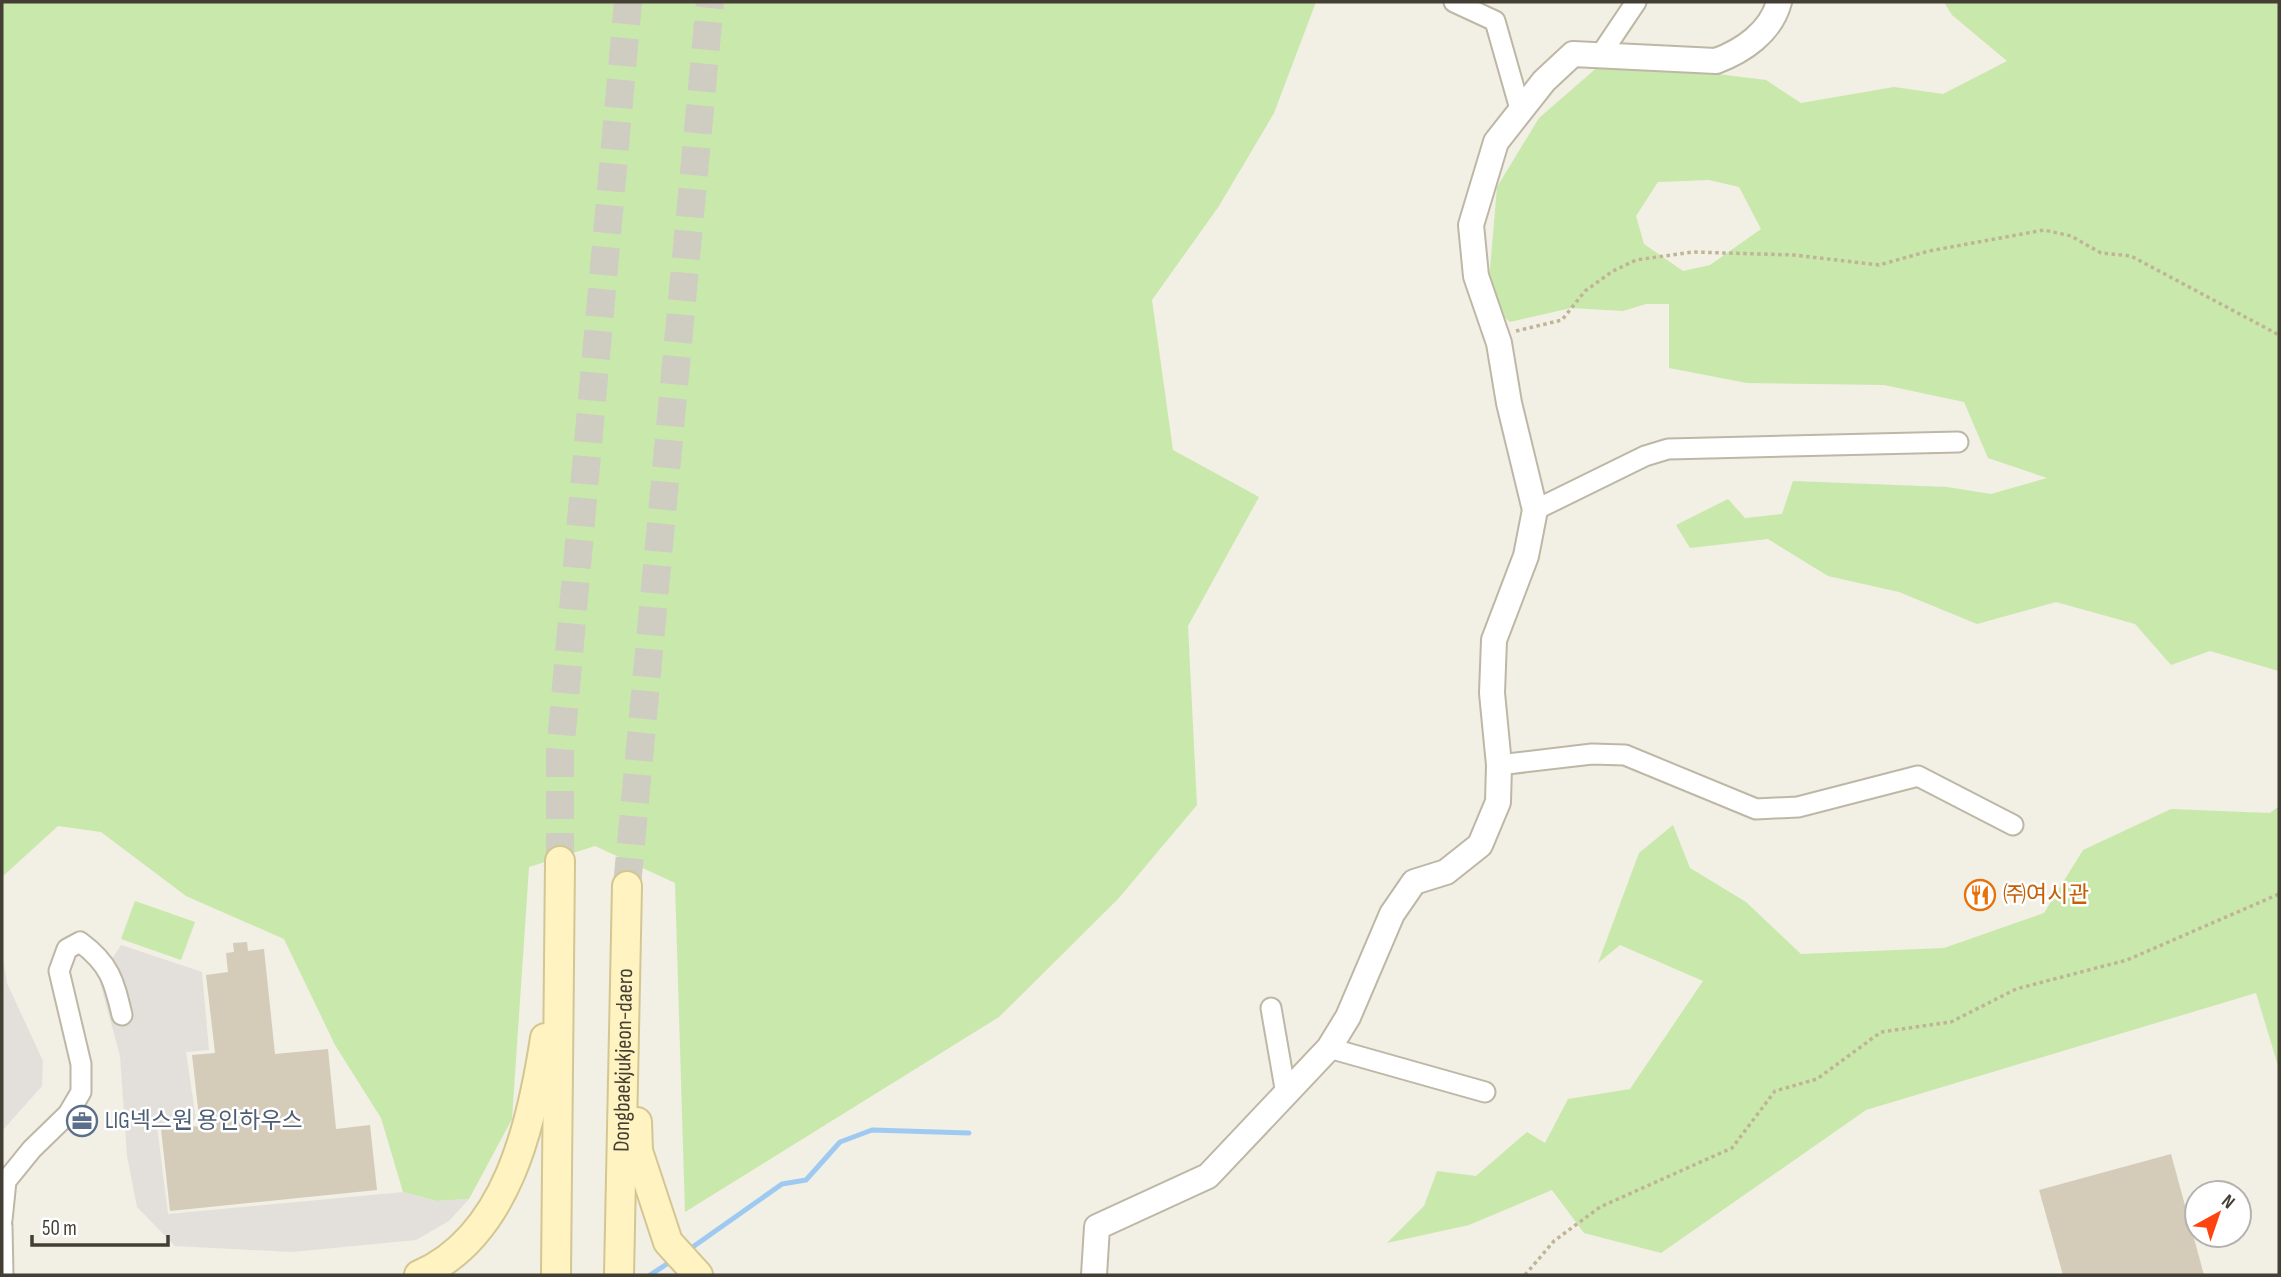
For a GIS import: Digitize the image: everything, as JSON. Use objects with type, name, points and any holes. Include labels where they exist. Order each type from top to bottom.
[{"type":"main road","points":[[556,1275],[560,861]]},
{"type":"main road","name":"Dongbaekjukjeon-daero","points":[[620,1275],[627,886]]},
{"type":"main road","points":[[419,1275],[437,1267],[465,1246],[486,1219],[504,1185],[537,1092],[560,967]]},
{"type":"main road","points":[[625,1026],[635,1089],[638,1151],[668,1242],[698,1275]]},
{"type":"street","points":[[1454,2],[1495,21],[1520,109]]},
{"type":"street","points":[[1601,54],[1636,2]]},
{"type":"street","points":[[1094,1275],[1097,1227],[1208,1175],[1329,1048],[1348,1017],[1392,914],[1414,881],[1446,872],[1480,845],[1498,802],[1499,765],[1492,693],[1494,640],[1526,556],[1535,510],[1509,403],[1497,336],[1476,276],[1471,225],[1496,142],[1520,109],[1573,54],[1716,61],[1734,54],[1755,40],[1776,12],[1779,2]]},
{"type":"street","points":[[1535,510],[1644,456],[1668,449],[1958,442]]},
{"type":"street","points":[[1499,765],[1592,754],[1625,755],[1756,809],[1798,807],[1918,776],[2013,825]]},
{"type":"street","points":[[2,1220],[6,1181],[32,1149],[68,1114],[81,1093],[81,1065],[59,971],[67,949],[80,942],[95,953],[113,976],[122,1015]]},
{"type":"street","points":[[1271,1008],[1286,1094]]},
{"type":"street","points":[[1329,1048],[1485,1092]]},
{"type":"street","points":[[2,1226],[3,1275]]},
{"type":"path","points":[[1497,336],[1562,320],[1585,291],[1613,271],[1636,260],[1692,252],[1794,255],[1879,265],[1929,251],[2044,230],[2071,236],[2101,253],[2131,256],[2279,335]]},
{"type":"path","points":[[1525,1275],[1554,1241],[1600,1207],[1732,1148],[1775,1091],[1817,1079],[1881,1032],[1951,1022],[2016,989],[2127,960],[2279,894]]},
{"type":"green space","points":[[2,2],[1316,2],[1274,113],[1219,206],[1152,300],[1173,450],[1259,497],[1188,626],[1197,805],[1118,899],[999,1017],[685,1212],[675,883],[595,846],[529,867],[512,1119],[469,1199],[436,1201],[403,1192],[381,1118],[335,1045],[284,939],[186,896],[101,832],[58,826],[2,877]]},
{"type":"green space","points":[[1944,2],[2279,2],[2279,671],[2210,651],[2171,665],[2135,624],[2056,602],[1977,624],[1899,592],[1828,576],[1768,539],[1690,548],[1676,525],[1728,499],[1745,518],[1782,514],[1793,481],[1947,487],[1991,494],[2047,478],[1988,458],[1964,402],[1884,385],[1747,383],[1669,368],[1669,304],[1646,304],[1623,311],[1571,308],[1510,322],[1498,312],[1489,281],[1497,187],[1539,118],[1600,65],[1644,65],[1766,80],[1801,103],[1894,87],[1943,94],[2007,61],[1952,15]],"holes":[[[1709,180],[1739,187],[1761,229],[1710,265],[1683,271],[1644,244],[1636,216],[1658,182]]]},
{"type":"green space","points":[[2279,806],[2279,1069],[2256,993],[1866,1110],[1661,1253],[1584,1233],[1552,1190],[1469,1225],[1387,1243],[1424,1206],[1437,1171],[1476,1176],[1527,1132],[1545,1143],[1568,1099],[1630,1089],[1703,981],[1620,945],[1598,963],[1639,853],[1673,825],[1690,868],[1746,902],[1801,954],[1944,948],[2044,913],[2083,850],[2171,809],[2270,813]]},
{"type":"green space","points":[[135,901],[195,922],[181,960],[121,939]]},
{"type":"shaded area","points":[[121,945],[202,972],[209,1050],[186,1052],[196,1120],[157,1126],[168,1214],[403,1192],[436,1201],[469,1199],[449,1221],[416,1240],[292,1252],[175,1246],[137,1207],[127,1156],[120,1056],[99,979]]},
{"type":"shaded area","points":[[2,951],[7,983],[43,1061],[42,1086],[2,1131]]},
{"type":"building","points":[[247,942],[248,951],[264,949],[275,1054],[328,1049],[336,1129],[370,1125],[377,1190],[170,1211],[161,1129],[200,1126],[192,1055],[215,1053],[206,975],[228,972],[226,953],[234,952],[233,943]]},
{"type":"building","points":[[2171,1154],[2183,1198],[2183,1249],[2197,1249],[2204,1275],[2063,1275],[2039,1190]]},
{"type":"waterway","points":[[687,1251],[782,1184],[806,1180],[840,1142],[872,1130],[969,1133]]},
{"type":"waterway","points":[[650,1275],[673,1260]]},
{"type":"tunnel","points":[[560,861],[560,753],[628,2]]},
{"type":"tunnel","points":[[627,886],[710,2]]},
{"type":"place","name":"㈜여시관","points":[[1980,895]]},
{"type":"place","name":"LIG넥스원 용인하우스","points":[[82,1121]]}]
